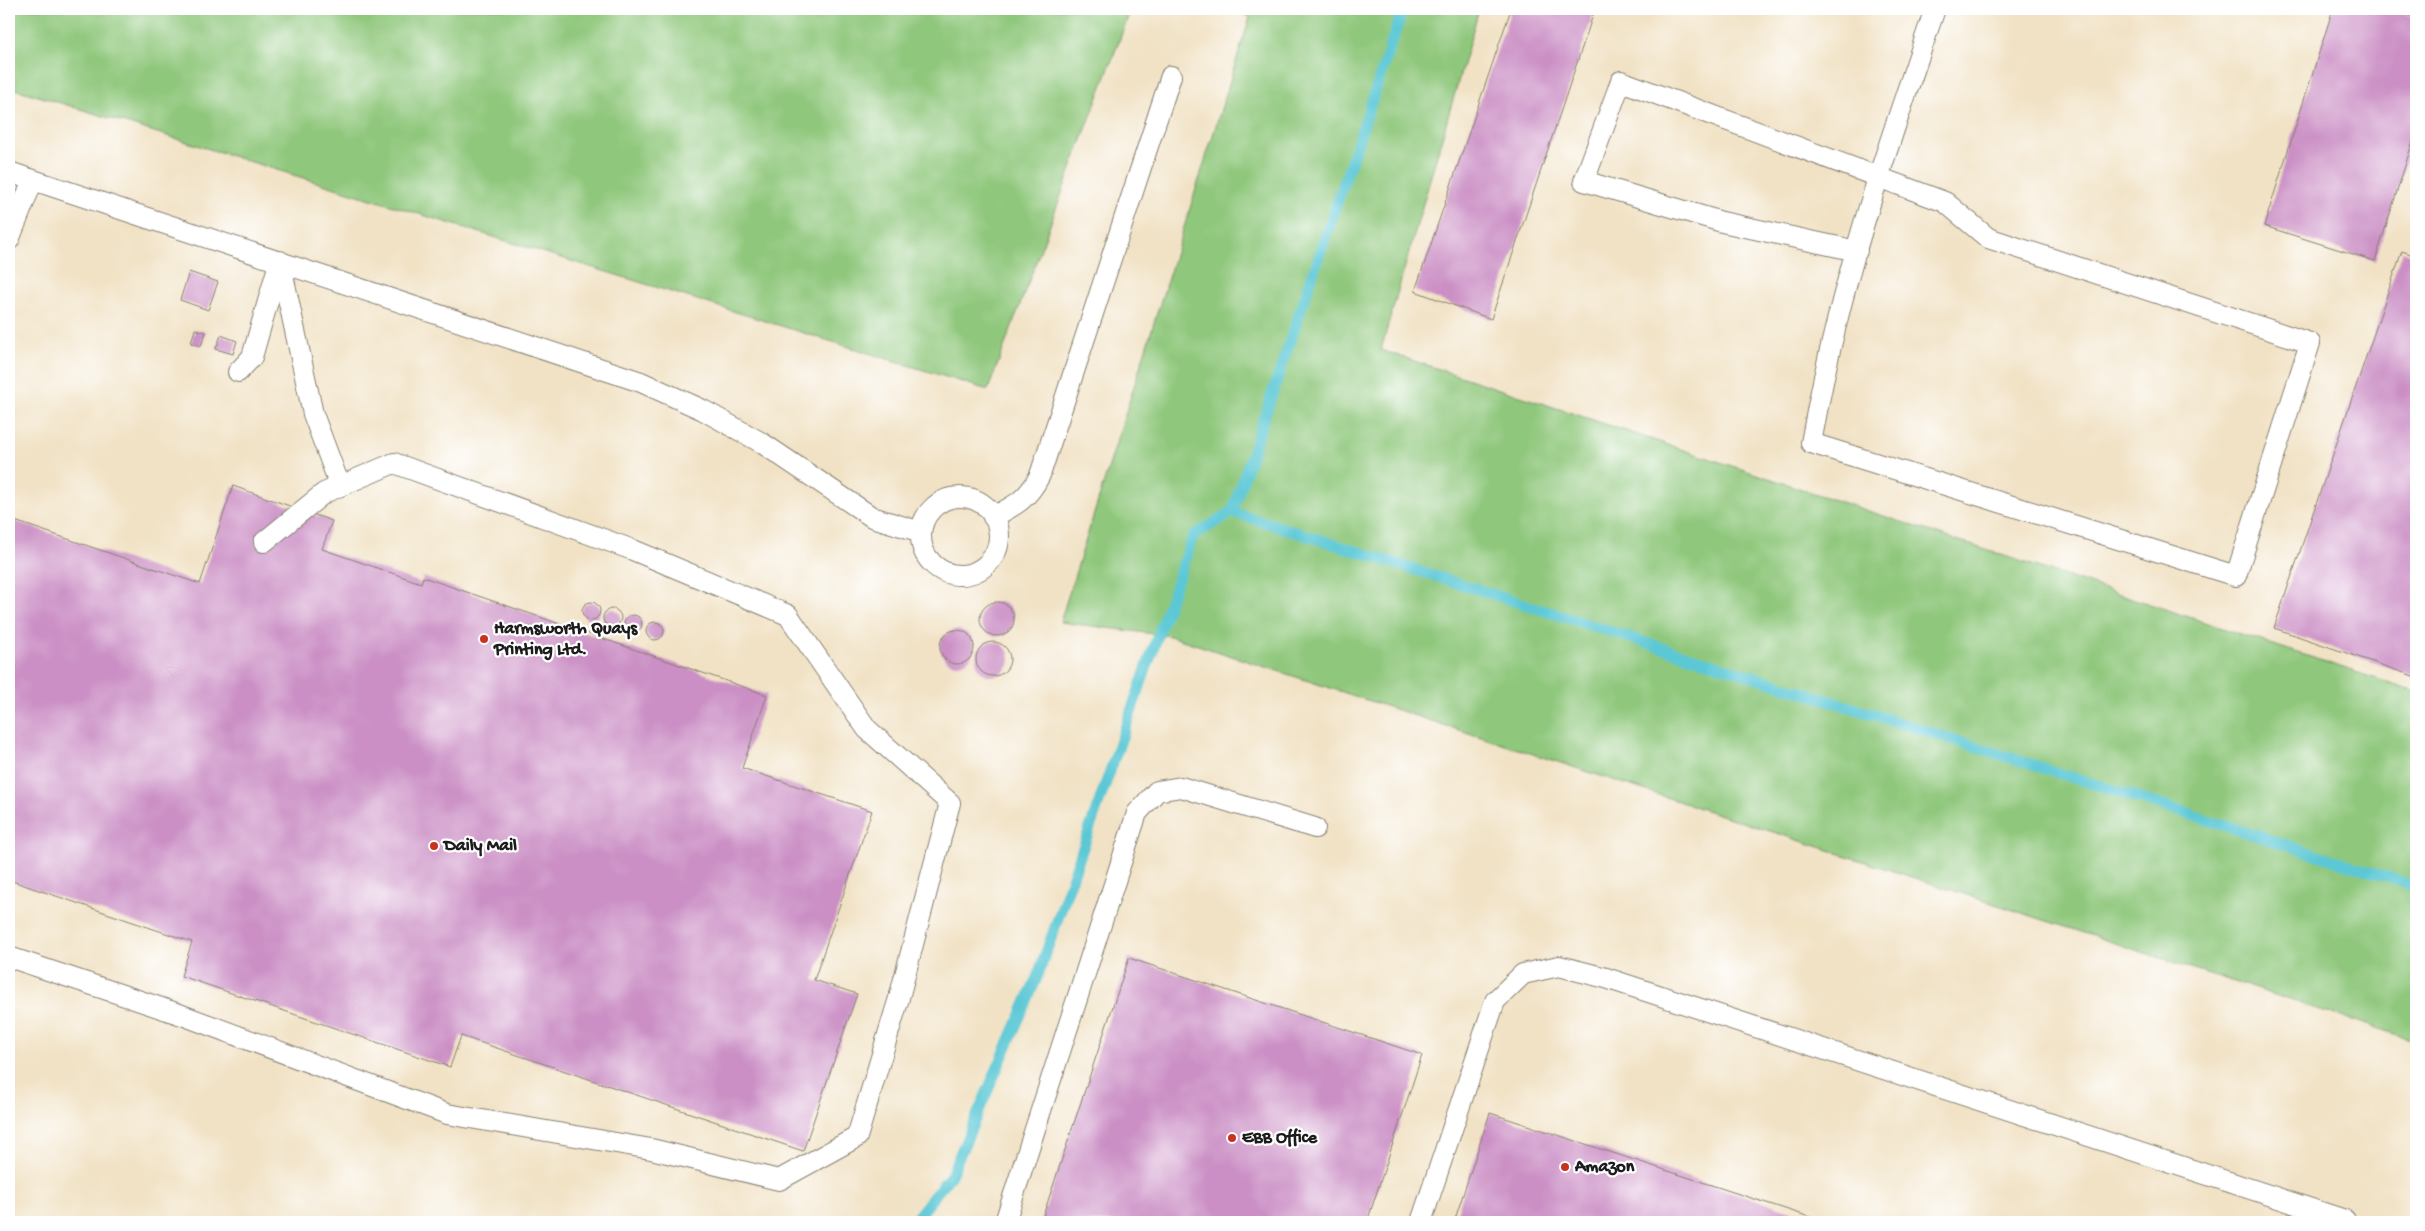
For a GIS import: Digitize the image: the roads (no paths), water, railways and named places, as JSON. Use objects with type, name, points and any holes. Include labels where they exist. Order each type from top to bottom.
[{"type":"lane","points":[[1857,251],[1722,222],[1584,180],[1621,81],[1878,177],[1945,202],[1988,238],[2310,344],[2236,576],[1811,443],[1839,312],[1857,251],[1878,177],[1935,9]]},
{"type":"lane","points":[[993,517],[1025,498],[1033,490],[1040,475],[1171,76]]},
{"type":"lane","points":[[9,172],[641,382],[703,410],[762,443],[872,517],[921,532]]},
{"type":"lane","points":[[9,240],[33,180]]},
{"type":"lane","points":[[238,372],[252,357],[280,261]]},
{"type":"lane","points":[[280,261],[313,414],[340,486]]},
{"type":"lane","points":[[9,957],[182,1014],[447,1114],[651,1149],[779,1180],[857,1137],[899,998],[950,803],[867,730],[788,615],[632,550],[394,463],[324,493],[264,542]]},
{"type":"lane","points":[[954,498],[968,498],[979,503],[993,517],[999,535],[998,548],[992,559],[983,568],[971,574],[959,576],[935,566],[927,557],[922,545],[921,532],[925,520],[932,509],[943,502],[954,498]]},
{"type":"lane","points":[[1005,1222],[1137,813],[1156,791],[1181,787],[1315,828]]},
{"type":"lane","points":[[1421,1222],[1494,1001],[1523,974],[1559,966],[1606,978],[2345,1220]]},
{"type":"waterway","points":[[913,1222],[951,1175],[1038,975],[1193,536],[1232,512],[1403,9]]},
{"type":"waterway","points":[[1232,512],[2416,886]]},
{"type":"place","name":"Harmsworth Quays Printing Ltd.","points":[[484,639]]},
{"type":"place","name":"Daily Mail","points":[[434,846]]},
{"type":"place","name":"EBB Office","points":[[1232,1138]]},
{"type":"place","name":"Amazon","points":[[1565,1167]]}]
